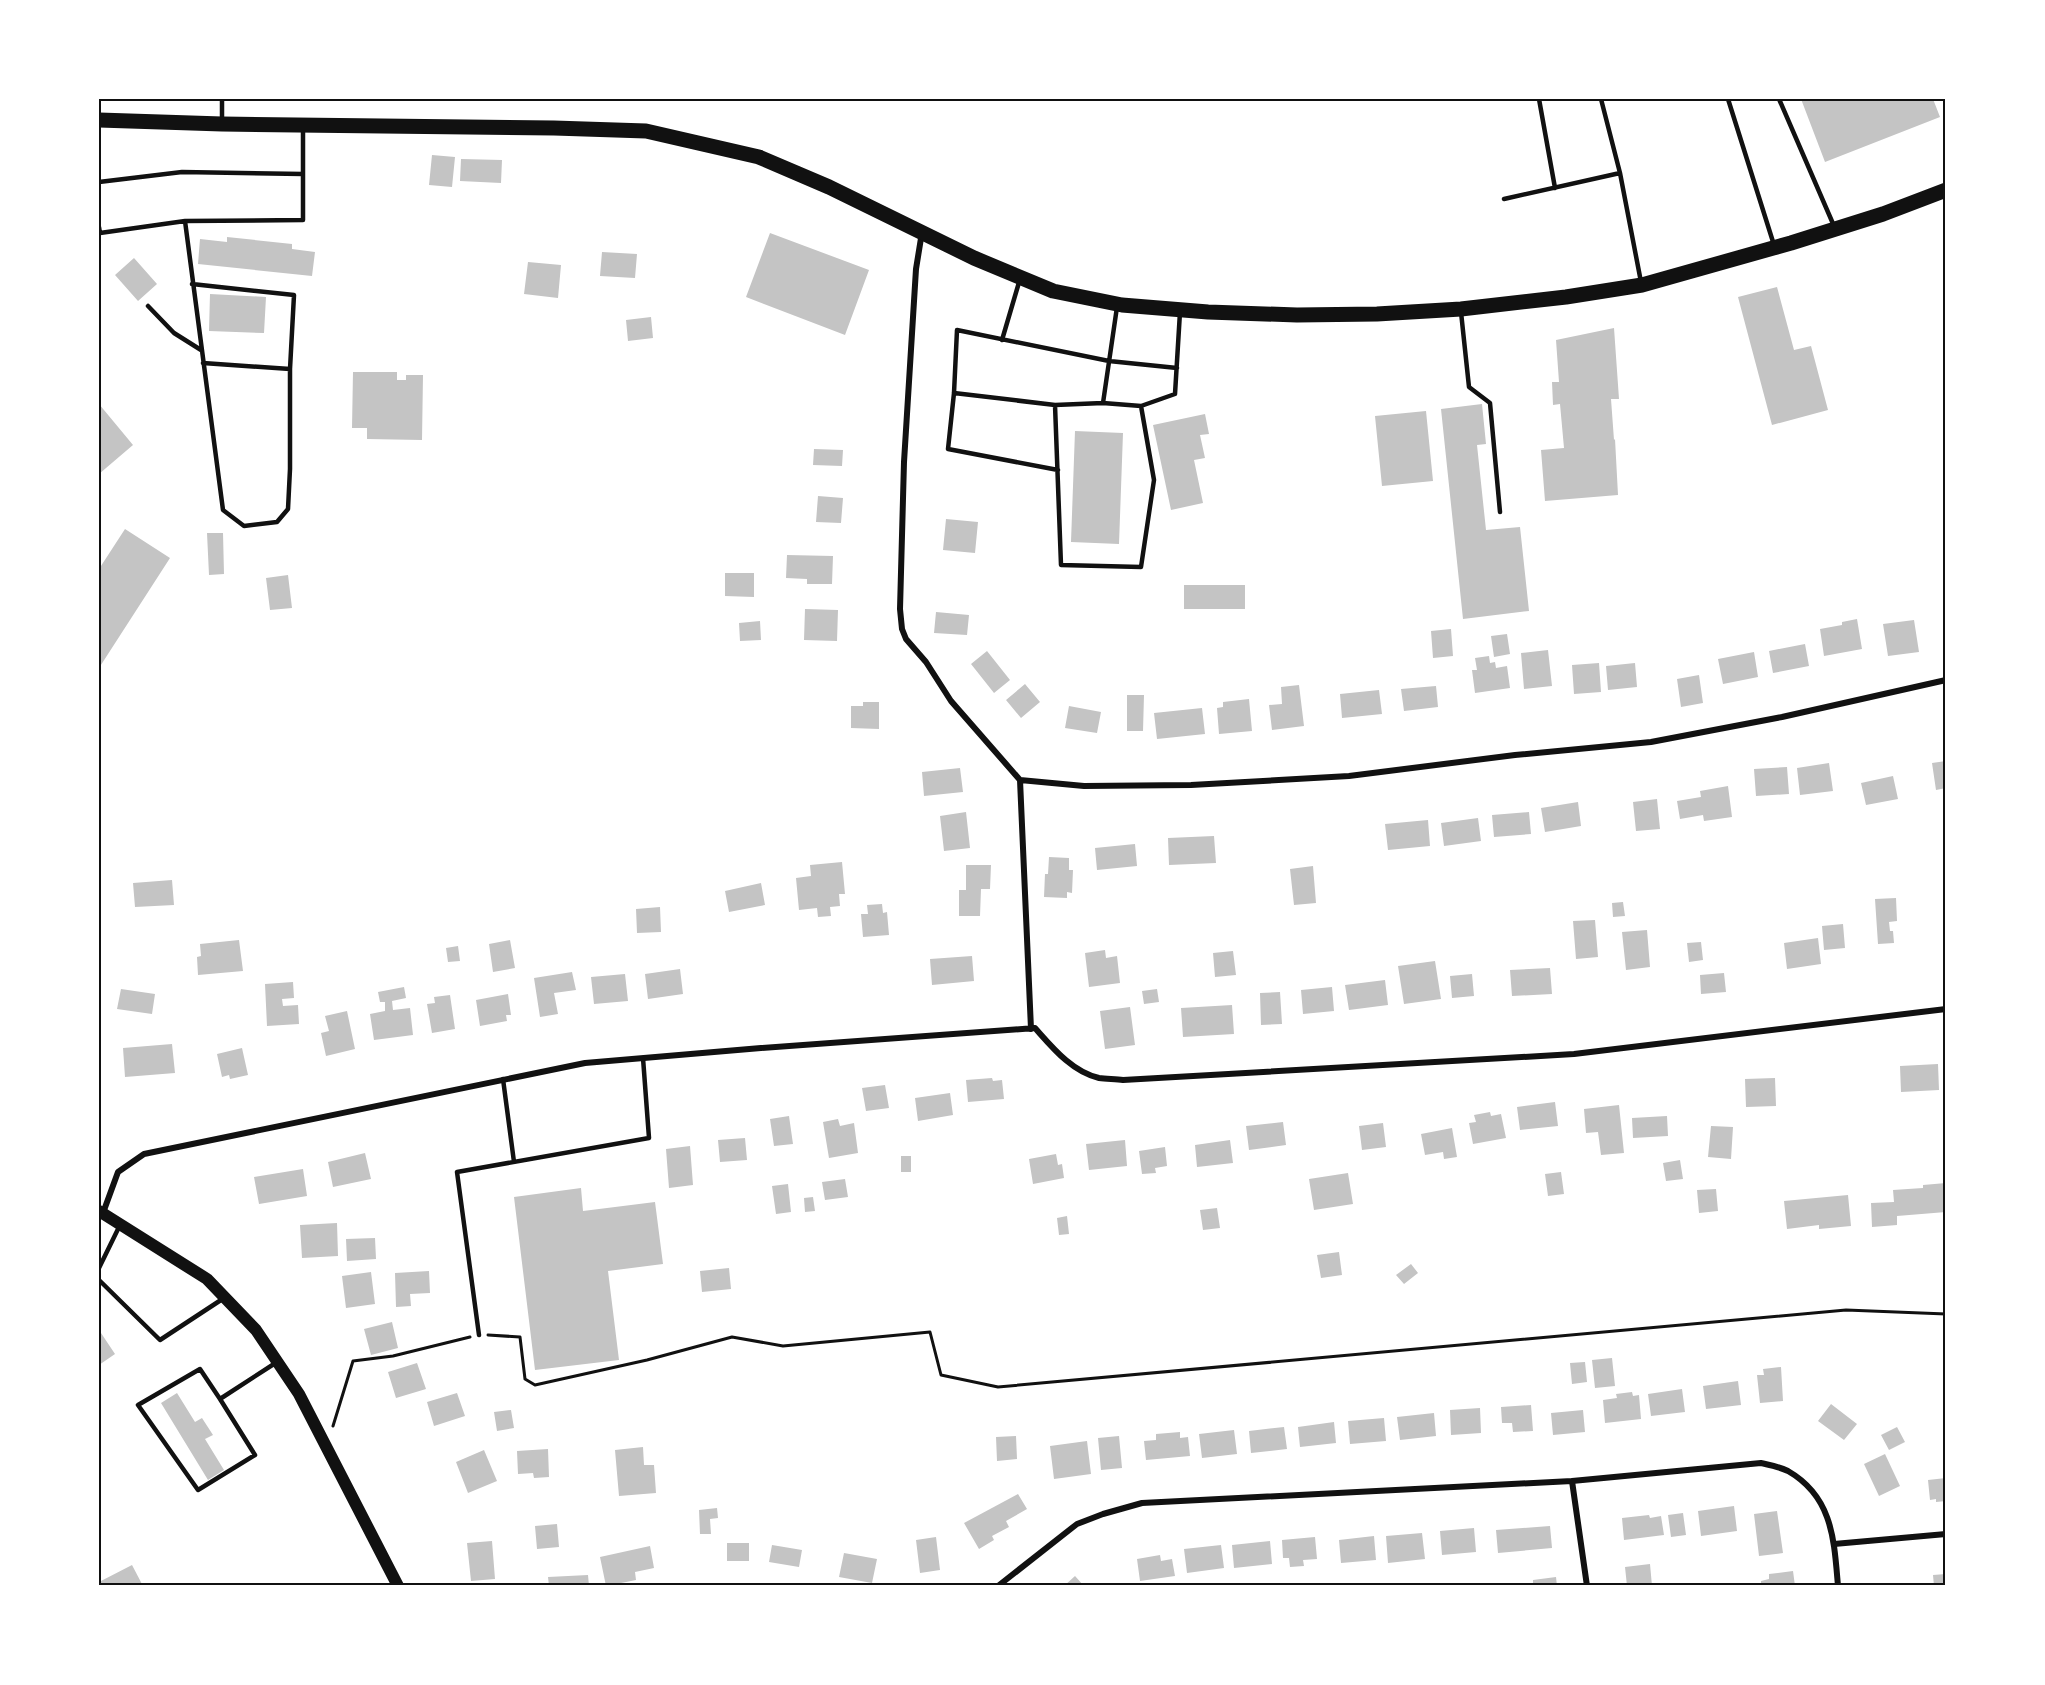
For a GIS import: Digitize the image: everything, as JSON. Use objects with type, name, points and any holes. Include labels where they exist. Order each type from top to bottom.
[{"type":"main road","points":[[99,120],[646,132],[759,157],[829,187],[1020,278],[1053,291],[1118,304],[1180,310],[1297,315],[1377,314],[1461,309],[1566,297],[1642,285],[1775,248],[1883,214],[1946,190]]},
{"type":"main road","points":[[101,1212],[207,1279],[256,1330],[299,1394],[398,1586]]},
{"type":"street","points":[[922,232],[916,269],[904,462],[900,609],[902,629],[906,639],[926,662],[951,700],[1020,780],[1031,1029]]},
{"type":"street","points":[[1020,780],[1096,786],[1348,776],[1515,754],[1651,742],[1782,717],[1946,680]]},
{"type":"street","points":[[101,1212],[118,1172],[144,1154],[585,1063],[1035,1028],[1062,1057],[1082,1071],[1098,1078],[1124,1080],[1574,1054],[1946,1009]]},
{"type":"street","points":[[998,1586],[1008,1583],[1077,1524],[1142,1503],[1572,1481],[1761,1463],[1786,1470],[1806,1484],[1828,1514],[1834,1544],[1838,1586]]},
{"type":"street","points":[[1572,1481],[1587,1586]]},
{"type":"street","points":[[1834,1544],[1946,1534]]},
{"type":"lane","points":[[222,99],[222,124]]},
{"type":"lane","points":[[1539,99],[1555,188]]},
{"type":"lane","points":[[1601,99],[1620,173],[1642,285]]},
{"type":"lane","points":[[1728,99],[1775,248]]},
{"type":"lane","points":[[1779,99],[1835,229]]},
{"type":"lane","points":[[99,227],[100,233],[185,221],[303,220],[303,125]]},
{"type":"lane","points":[[99,182],[182,172],[303,174]]},
{"type":"lane","points":[[1504,199],[1620,173]]},
{"type":"lane","points":[[185,221],[192,284],[223,510],[244,526],[276,522],[288,509],[290,369],[294,296],[192,284]]},
{"type":"lane","points":[[1002,340],[1020,278]]},
{"type":"lane","points":[[1103,403],[1118,304]]},
{"type":"lane","points":[[148,306],[174,333],[201,350]]},
{"type":"lane","points":[[1461,309],[1469,387],[1490,403],[1500,513]]},
{"type":"lane","points":[[954,393],[1055,405],[1103,403],[1141,406],[1175,394],[1180,310]]},
{"type":"lane","points":[[1058,470],[948,449],[957,330],[1109,361],[1177,368]]},
{"type":"lane","points":[[203,363],[290,369]]},
{"type":"lane","points":[[1055,405],[1061,565],[1141,567],[1154,480],[1141,406]]},
{"type":"lane","points":[[479,1335],[457,1172],[649,1138],[643,1058]]},
{"type":"lane","points":[[503,1079],[514,1162]]},
{"type":"lane","points":[[99,1268],[121,1224]]},
{"type":"lane","points":[[99,1280],[160,1340],[225,1298]]},
{"type":"lane","points":[[220,1399],[277,1362]]},
{"type":"lane","points":[[200,1369],[220,1399],[255,1455],[198,1490],[138,1406],[200,1369]]},
{"type":"path","points":[[327,1446],[352,1361],[393,1356],[479,1335],[520,1337],[525,1379],[535,1385],[647,1360],[732,1337],[783,1346],[930,1332],[941,1375],[998,1387],[1846,1310],[1946,1314]]},
{"type":"building","points":[[1801,99],[1933,99],[1940,117],[1825,162]]},
{"type":"building","points":[[432,155],[455,157],[452,187],[429,185]]},
{"type":"building","points":[[461,159],[502,160],[501,183],[460,181]]},
{"type":"building","points":[[770,233],[869,270],[845,335],[746,297]]},
{"type":"building","points":[[227,237],[292,244],[292,249],[315,252],[312,276],[198,264],[200,239],[227,242]]},
{"type":"building","points":[[602,252],[637,254],[635,278],[600,276]]},
{"type":"building","points":[[134,258],[157,284],[138,301],[115,275]]},
{"type":"building","points":[[528,262],[561,265],[558,298],[524,294]]},
{"type":"building","points":[[1777,287],[1794,350],[1811,346],[1828,410],[1772,425],[1738,297]]},
{"type":"building","points":[[210,294],[266,297],[264,333],[209,331]]},
{"type":"building","points":[[651,317],[653,338],[628,341],[626,320]]},
{"type":"building","points":[[1614,328],[1619,399],[1611,399],[1618,495],[1545,501],[1541,450],[1564,448],[1560,404],[1553,405],[1552,382],[1559,382],[1556,340]]},
{"type":"building","points":[[353,372],[397,372],[397,380],[406,380],[406,375],[423,375],[422,440],[367,439],[367,428],[352,428]]},
{"type":"building","points":[[99,404],[133,445],[99,474]]},
{"type":"building","points":[[1482,404],[1486,444],[1477,445],[1486,530],[1520,527],[1529,611],[1463,619],[1441,409]]},
{"type":"building","points":[[1426,411],[1433,481],[1382,486],[1375,416]]},
{"type":"building","points":[[1205,414],[1209,434],[1200,435],[1205,458],[1194,460],[1203,503],[1171,510],[1153,425]]},
{"type":"building","points":[[1075,431],[1123,433],[1119,544],[1071,542]]},
{"type":"building","points":[[814,449],[843,450],[842,466],[813,465]]},
{"type":"building","points":[[818,496],[843,498],[841,523],[816,522]]},
{"type":"building","points":[[946,519],[978,522],[975,553],[943,550]]},
{"type":"building","points":[[125,529],[170,558],[99,668],[99,569]]},
{"type":"building","points":[[207,533],[223,533],[224,574],[209,575]]},
{"type":"building","points":[[787,555],[833,556],[832,584],[807,584],[807,579],[786,578]]},
{"type":"building","points":[[725,573],[754,573],[754,597],[725,596]]},
{"type":"building","points":[[288,575],[292,608],[270,610],[266,578]]},
{"type":"building","points":[[1184,585],[1245,585],[1245,609],[1184,609]]},
{"type":"building","points":[[805,609],[838,610],[837,641],[804,640]]},
{"type":"building","points":[[936,612],[969,615],[967,635],[934,633]]},
{"type":"building","points":[[1857,619],[1862,649],[1824,656],[1820,629],[1842,625],[1842,622]]},
{"type":"building","points":[[1914,620],[1919,652],[1888,656],[1883,624]]},
{"type":"building","points":[[760,621],[761,640],[740,641],[739,623]]},
{"type":"building","points":[[1451,629],[1453,656],[1433,658],[1431,631]]},
{"type":"building","points":[[1507,634],[1510,654],[1494,657],[1491,636]]},
{"type":"building","points":[[1805,644],[1809,666],[1773,673],[1769,651]]},
{"type":"building","points":[[1548,650],[1552,686],[1524,689],[1521,653]]},
{"type":"building","points":[[987,651],[1010,680],[994,693],[971,664]]},
{"type":"building","points":[[1754,652],[1758,677],[1723,684],[1718,659]]},
{"type":"building","points":[[1489,656],[1490,663],[1495,662],[1496,668],[1507,666],[1510,688],[1475,693],[1472,670],[1477,670],[1475,658]]},
{"type":"building","points":[[1599,663],[1601,692],[1574,694],[1572,665]]},
{"type":"building","points":[[1635,663],[1637,687],[1608,690],[1606,666]]},
{"type":"building","points":[[1699,675],[1703,703],[1681,707],[1677,679]]},
{"type":"building","points":[[1025,684],[1040,702],[1021,718],[1006,700]]},
{"type":"building","points":[[1299,685],[1304,726],[1272,730],[1269,705],[1282,704],[1281,687]]},
{"type":"building","points":[[1436,686],[1438,707],[1404,711],[1401,689]]},
{"type":"building","points":[[1379,690],[1382,714],[1342,718],[1340,694]]},
{"type":"building","points":[[1127,695],[1144,695],[1143,731],[1127,731]]},
{"type":"building","points":[[1249,699],[1252,731],[1219,734],[1217,708],[1223,707],[1223,702]]},
{"type":"building","points":[[863,702],[879,702],[879,729],[851,728],[851,706],[863,706]]},
{"type":"building","points":[[1069,706],[1101,712],[1097,733],[1065,728]]},
{"type":"building","points":[[1202,708],[1205,734],[1157,739],[1154,713]]},
{"type":"building","points":[[1946,761],[1946,788],[1936,790],[1932,763]]},
{"type":"building","points":[[1829,763],[1833,791],[1800,795],[1797,768]]},
{"type":"building","points":[[1787,767],[1789,794],[1756,796],[1754,769]]},
{"type":"building","points":[[960,768],[963,792],[924,796],[922,772]]},
{"type":"building","points":[[1893,776],[1898,799],[1866,805],[1861,783]]},
{"type":"building","points":[[1728,786],[1732,817],[1704,821],[1703,815],[1680,819],[1677,801],[1701,797],[1700,791]]},
{"type":"building","points":[[1657,799],[1660,829],[1636,831],[1633,802]]},
{"type":"building","points":[[1578,802],[1581,826],[1545,832],[1541,808]]},
{"type":"building","points":[[966,812],[970,848],[944,851],[940,816]]},
{"type":"building","points":[[1529,812],[1531,834],[1494,837],[1492,815]]},
{"type":"building","points":[[1478,818],[1481,841],[1444,846],[1441,823]]},
{"type":"building","points":[[1428,820],[1430,846],[1388,850],[1385,824]]},
{"type":"building","points":[[1214,836],[1216,863],[1169,865],[1168,838]]},
{"type":"building","points":[[1135,844],[1137,866],[1097,870],[1095,848]]},
{"type":"building","points":[[1049,857],[1069,858],[1069,870],[1073,870],[1072,893],[1067,892],[1067,898],[1044,897],[1045,874],[1048,874]]},
{"type":"building","points":[[842,862],[845,894],[839,894],[840,906],[830,907],[831,916],[818,917],[817,908],[799,910],[796,878],[811,876],[810,865]]},
{"type":"building","points":[[966,865],[991,865],[990,889],[981,889],[980,916],[959,916],[959,890],[966,890]]},
{"type":"building","points":[[1313,866],[1316,903],[1294,905],[1290,869]]},
{"type":"building","points":[[172,880],[174,905],[135,907],[133,883]]},
{"type":"building","points":[[761,883],[765,905],[729,912],[725,891]]},
{"type":"building","points":[[1896,898],[1897,921],[1889,922],[1890,931],[1893,931],[1894,943],[1878,944],[1875,899]]},
{"type":"building","points":[[1623,902],[1625,916],[1613,917],[1612,903]]},
{"type":"building","points":[[882,904],[883,913],[887,912],[889,935],[863,937],[861,914],[868,914],[867,905]]},
{"type":"building","points":[[660,907],[661,932],[637,933],[636,909]]},
{"type":"building","points":[[1595,920],[1598,957],[1576,959],[1573,921]]},
{"type":"building","points":[[1843,924],[1845,948],[1824,950],[1822,926]]},
{"type":"building","points":[[1647,930],[1650,967],[1626,970],[1622,932]]},
{"type":"building","points":[[1818,938],[1821,964],[1787,969],[1784,943]]},
{"type":"building","points":[[239,940],[243,971],[198,975],[197,957],[201,956],[200,944]]},
{"type":"building","points":[[510,940],[515,968],[493,972],[489,944]]},
{"type":"building","points":[[1701,942],[1703,960],[1689,962],[1687,943]]},
{"type":"building","points":[[458,946],[460,961],[448,962],[446,948]]},
{"type":"building","points":[[1105,950],[1106,958],[1117,956],[1120,983],[1089,987],[1085,953]]},
{"type":"building","points":[[1233,951],[1236,975],[1215,977],[1213,953]]},
{"type":"building","points":[[972,956],[974,981],[932,985],[930,959]]},
{"type":"building","points":[[1435,961],[1441,999],[1404,1004],[1398,966]]},
{"type":"building","points":[[1550,968],[1552,994],[1512,996],[1510,970]]},
{"type":"building","points":[[680,969],[683,994],[648,999],[645,974]]},
{"type":"building","points":[[572,972],[576,990],[554,993],[558,1014],[540,1017],[534,978]]},
{"type":"building","points":[[1724,973],[1726,992],[1701,994],[1700,975]]},
{"type":"building","points":[[625,974],[628,1001],[594,1004],[591,977]]},
{"type":"building","points":[[1472,974],[1474,996],[1452,998],[1450,976]]},
{"type":"building","points":[[1385,980],[1388,1005],[1349,1010],[1345,985]]},
{"type":"building","points":[[293,982],[294,998],[282,999],[283,1006],[298,1005],[299,1024],[267,1026],[265,984]]},
{"type":"building","points":[[404,987],[406,998],[392,1001],[393,1010],[410,1008],[413,1035],[374,1040],[370,1014],[385,1011],[385,1002],[380,1002],[378,992]]},
{"type":"building","points":[[1332,987],[1334,1011],[1303,1014],[1301,990]]},
{"type":"building","points":[[121,989],[155,994],[152,1014],[117,1009]]},
{"type":"building","points":[[1157,989],[1159,1002],[1144,1004],[1142,991]]},
{"type":"building","points":[[1280,992],[1282,1024],[1261,1025],[1260,993]]},
{"type":"building","points":[[508,994],[511,1015],[506,1015],[507,1021],[480,1026],[476,1000]]},
{"type":"building","points":[[450,995],[455,1029],[432,1033],[427,1004],[435,1003],[434,997]]},
{"type":"building","points":[[1232,1005],[1234,1034],[1183,1037],[1181,1008]]},
{"type":"building","points":[[1130,1007],[1135,1045],[1105,1049],[1100,1011]]},
{"type":"building","points":[[347,1011],[355,1049],[326,1056],[321,1033],[329,1031],[325,1016]]},
{"type":"building","points":[[172,1044],[175,1073],[125,1077],[123,1048]]},
{"type":"building","points":[[242,1048],[248,1075],[230,1079],[229,1075],[222,1077],[217,1054]]},
{"type":"building","points":[[1938,1064],[1939,1090],[1901,1092],[1900,1066]]},
{"type":"building","points":[[992,1078],[993,1081],[1002,1080],[1004,1099],[968,1102],[966,1080]]},
{"type":"building","points":[[1775,1078],[1776,1106],[1746,1107],[1745,1079]]},
{"type":"building","points":[[885,1085],[889,1108],[866,1111],[862,1088]]},
{"type":"building","points":[[950,1093],[953,1115],[918,1121],[915,1098]]},
{"type":"building","points":[[1555,1102],[1558,1126],[1520,1130],[1517,1107]]},
{"type":"building","points":[[1619,1105],[1624,1153],[1601,1155],[1598,1132],[1586,1133],[1584,1109]]},
{"type":"building","points":[[1490,1112],[1491,1116],[1501,1114],[1506,1138],[1473,1144],[1469,1123],[1476,1122],[1474,1115]]},
{"type":"building","points":[[789,1116],[793,1144],[774,1146],[770,1119]]},
{"type":"building","points":[[1667,1116],[1668,1136],[1633,1138],[1632,1118]]},
{"type":"building","points":[[838,1119],[840,1126],[854,1123],[858,1153],[829,1158],[823,1122]]},
{"type":"building","points":[[1283,1122],[1286,1145],[1249,1150],[1246,1126]]},
{"type":"building","points":[[1383,1123],[1386,1147],[1362,1150],[1359,1126]]},
{"type":"building","points":[[1711,1126],[1733,1127],[1731,1159],[1708,1157]]},
{"type":"building","points":[[1452,1128],[1457,1157],[1444,1159],[1443,1152],[1425,1155],[1421,1134]]},
{"type":"building","points":[[745,1138],[747,1160],[720,1162],[718,1140]]},
{"type":"building","points":[[1125,1140],[1127,1166],[1089,1170],[1086,1144]]},
{"type":"building","points":[[1230,1140],[1233,1163],[1197,1167],[1195,1145]]},
{"type":"building","points":[[690,1146],[693,1185],[669,1188],[666,1149]]},
{"type":"building","points":[[1165,1147],[1167,1166],[1155,1168],[1156,1173],[1142,1174],[1139,1151]]},
{"type":"building","points":[[365,1153],[371,1179],[333,1187],[328,1162]]},
{"type":"building","points":[[1056,1154],[1058,1165],[1062,1164],[1064,1178],[1033,1184],[1029,1159]]},
{"type":"building","points":[[901,1156],[911,1156],[911,1172],[901,1172]]},
{"type":"building","points":[[1680,1160],[1683,1179],[1666,1181],[1663,1163]]},
{"type":"building","points":[[303,1169],[307,1196],[259,1204],[254,1177]]},
{"type":"building","points":[[1561,1172],[1564,1194],[1548,1196],[1545,1174]]},
{"type":"building","points":[[1348,1173],[1353,1204],[1314,1210],[1309,1179]]},
{"type":"building","points":[[845,1179],[848,1197],[825,1200],[822,1182]]},
{"type":"building","points":[[1946,1183],[1946,1212],[1897,1216],[1897,1225],[1872,1227],[1871,1203],[1894,1202],[1893,1190],[1923,1188],[1923,1185]]},
{"type":"building","points":[[788,1184],[791,1212],[776,1214],[772,1186]]},
{"type":"building","points":[[581,1188],[583,1211],[655,1202],[663,1264],[608,1271],[619,1360],[535,1370],[514,1197]]},
{"type":"building","points":[[1716,1189],[1718,1211],[1699,1213],[1697,1190]]},
{"type":"building","points":[[1848,1195],[1851,1226],[1819,1229],[1819,1225],[1787,1229],[1784,1201]]},
{"type":"building","points":[[813,1197],[815,1211],[805,1212],[804,1198]]},
{"type":"building","points":[[1217,1208],[1220,1228],[1203,1230],[1200,1210]]},
{"type":"building","points":[[1067,1216],[1069,1234],[1059,1235],[1057,1218]]},
{"type":"building","points":[[337,1223],[338,1256],[302,1258],[300,1225]]},
{"type":"building","points":[[375,1238],[376,1259],[347,1261],[346,1239]]},
{"type":"building","points":[[1339,1252],[1342,1275],[1321,1278],[1317,1255]]},
{"type":"building","points":[[1411,1264],[1418,1273],[1404,1284],[1396,1275]]},
{"type":"building","points":[[729,1268],[731,1289],[702,1292],[700,1271]]},
{"type":"building","points":[[429,1271],[430,1293],[410,1294],[411,1306],[396,1307],[395,1273]]},
{"type":"building","points":[[371,1272],[375,1304],[346,1308],[342,1276]]},
{"type":"building","points":[[392,1322],[398,1348],[371,1355],[364,1329]]},
{"type":"building","points":[[99,1330],[115,1354],[99,1365]]},
{"type":"building","points":[[1612,1358],[1615,1386],[1595,1388],[1592,1360]]},
{"type":"building","points":[[1585,1362],[1587,1382],[1572,1384],[1570,1363]]},
{"type":"building","points":[[417,1363],[426,1389],[396,1398],[388,1372]]},
{"type":"building","points":[[1781,1367],[1783,1401],[1760,1403],[1757,1375],[1764,1375],[1763,1369]]},
{"type":"building","points":[[1738,1381],[1741,1405],[1706,1409],[1703,1386]]},
{"type":"building","points":[[1682,1389],[1685,1412],[1651,1416],[1648,1394]]},
{"type":"building","points":[[1632,1392],[1633,1396],[1639,1395],[1641,1419],[1605,1423],[1603,1400],[1617,1398],[1616,1394]]},
{"type":"building","points":[[177,1393],[195,1422],[202,1418],[213,1435],[205,1439],[224,1470],[208,1480],[161,1403]]},
{"type":"building","points":[[457,1393],[465,1416],[434,1426],[427,1402]]},
{"type":"building","points":[[1831,1404],[1857,1424],[1844,1440],[1818,1421]]},
{"type":"building","points":[[1531,1405],[1533,1431],[1513,1432],[1512,1423],[1502,1423],[1501,1407]]},
{"type":"building","points":[[1480,1408],[1481,1433],[1451,1435],[1450,1410]]},
{"type":"building","points":[[511,1410],[514,1428],[497,1431],[494,1412]]},
{"type":"building","points":[[1583,1410],[1585,1432],[1553,1435],[1551,1413]]},
{"type":"building","points":[[1434,1413],[1436,1436],[1400,1440],[1397,1417]]},
{"type":"building","points":[[1384,1418],[1386,1441],[1350,1444],[1348,1421]]},
{"type":"building","points":[[1334,1422],[1336,1443],[1300,1447],[1298,1427]]},
{"type":"building","points":[[1284,1427],[1287,1449],[1251,1453],[1249,1431]]},
{"type":"building","points":[[1897,1427],[1905,1442],[1889,1450],[1881,1435]]},
{"type":"building","points":[[1234,1430],[1237,1454],[1202,1458],[1199,1434]]},
{"type":"building","points":[[1180,1432],[1180,1438],[1188,1437],[1190,1456],[1146,1460],[1144,1441],[1156,1440],[1156,1434]]},
{"type":"building","points":[[1016,1436],[1017,1459],[997,1461],[996,1437]]},
{"type":"building","points":[[1119,1436],[1122,1468],[1101,1470],[1098,1438]]},
{"type":"building","points":[[1087,1441],[1091,1474],[1054,1479],[1050,1446]]},
{"type":"building","points":[[643,1447],[644,1465],[654,1465],[656,1493],[619,1496],[615,1450]]},
{"type":"building","points":[[548,1449],[549,1477],[534,1478],[533,1473],[518,1474],[517,1451]]},
{"type":"building","points":[[484,1450],[497,1481],[468,1493],[456,1462]]},
{"type":"building","points":[[1885,1454],[1900,1486],[1879,1496],[1864,1464]]},
{"type":"building","points":[[1946,1478],[1946,1501],[1930,1500],[1928,1480]]},
{"type":"building","points":[[1018,1494],[1027,1509],[1006,1521],[1009,1527],[992,1536],[994,1540],[979,1549],[964,1523]]},
{"type":"building","points":[[1734,1506],[1737,1531],[1701,1536],[1698,1511]]},
{"type":"building","points":[[717,1508],[718,1518],[710,1519],[711,1534],[700,1534],[699,1510]]},
{"type":"building","points":[[1777,1511],[1783,1553],[1759,1556],[1754,1514]]},
{"type":"building","points":[[1683,1513],[1686,1535],[1671,1537],[1668,1515]]},
{"type":"building","points":[[1649,1515],[1650,1518],[1661,1516],[1664,1535],[1624,1540],[1622,1518]]},
{"type":"building","points":[[557,1524],[559,1547],[537,1549],[535,1526]]},
{"type":"building","points":[[1550,1526],[1552,1548],[1498,1553],[1496,1530]]},
{"type":"building","points":[[1474,1528],[1476,1552],[1442,1555],[1440,1531]]},
{"type":"building","points":[[1422,1533],[1425,1559],[1388,1563],[1386,1536]]},
{"type":"building","points":[[1374,1536],[1376,1560],[1341,1563],[1339,1540]]},
{"type":"building","points":[[936,1537],[940,1570],[920,1573],[916,1540]]},
{"type":"building","points":[[1315,1537],[1317,1559],[1303,1560],[1304,1566],[1290,1567],[1289,1558],[1283,1558],[1282,1540]]},
{"type":"building","points":[[492,1541],[495,1579],[471,1581],[467,1543]]},
{"type":"building","points":[[1270,1541],[1272,1564],[1234,1568],[1232,1545]]},
{"type":"building","points":[[727,1543],[749,1543],[749,1561],[727,1561]]},
{"type":"building","points":[[772,1545],[802,1550],[799,1567],[769,1562]]},
{"type":"building","points":[[1221,1545],[1224,1568],[1187,1573],[1184,1549]]},
{"type":"building","points":[[650,1546],[654,1568],[635,1572],[636,1580],[606,1586],[600,1557]]},
{"type":"building","points":[[844,1553],[877,1559],[872,1583],[839,1577]]},
{"type":"building","points":[[1160,1555],[1161,1561],[1172,1559],[1175,1576],[1140,1581],[1137,1559]]},
{"type":"building","points":[[1650,1564],[1652,1586],[1627,1586],[1625,1567]]},
{"type":"building","points":[[132,1565],[143,1586],[99,1586],[99,1582]]},
{"type":"building","points":[[1793,1571],[1795,1586],[1761,1586],[1761,1581],[1769,1579],[1769,1574]]},
{"type":"building","points":[[1946,1574],[1946,1586],[1934,1586],[1933,1575]]},
{"type":"building","points":[[588,1575],[589,1586],[549,1586],[548,1577]]},
{"type":"building","points":[[1075,1576],[1084,1586],[1064,1586]]},
{"type":"building","points":[[1556,1577],[1557,1586],[1533,1586],[1533,1580]]}]
